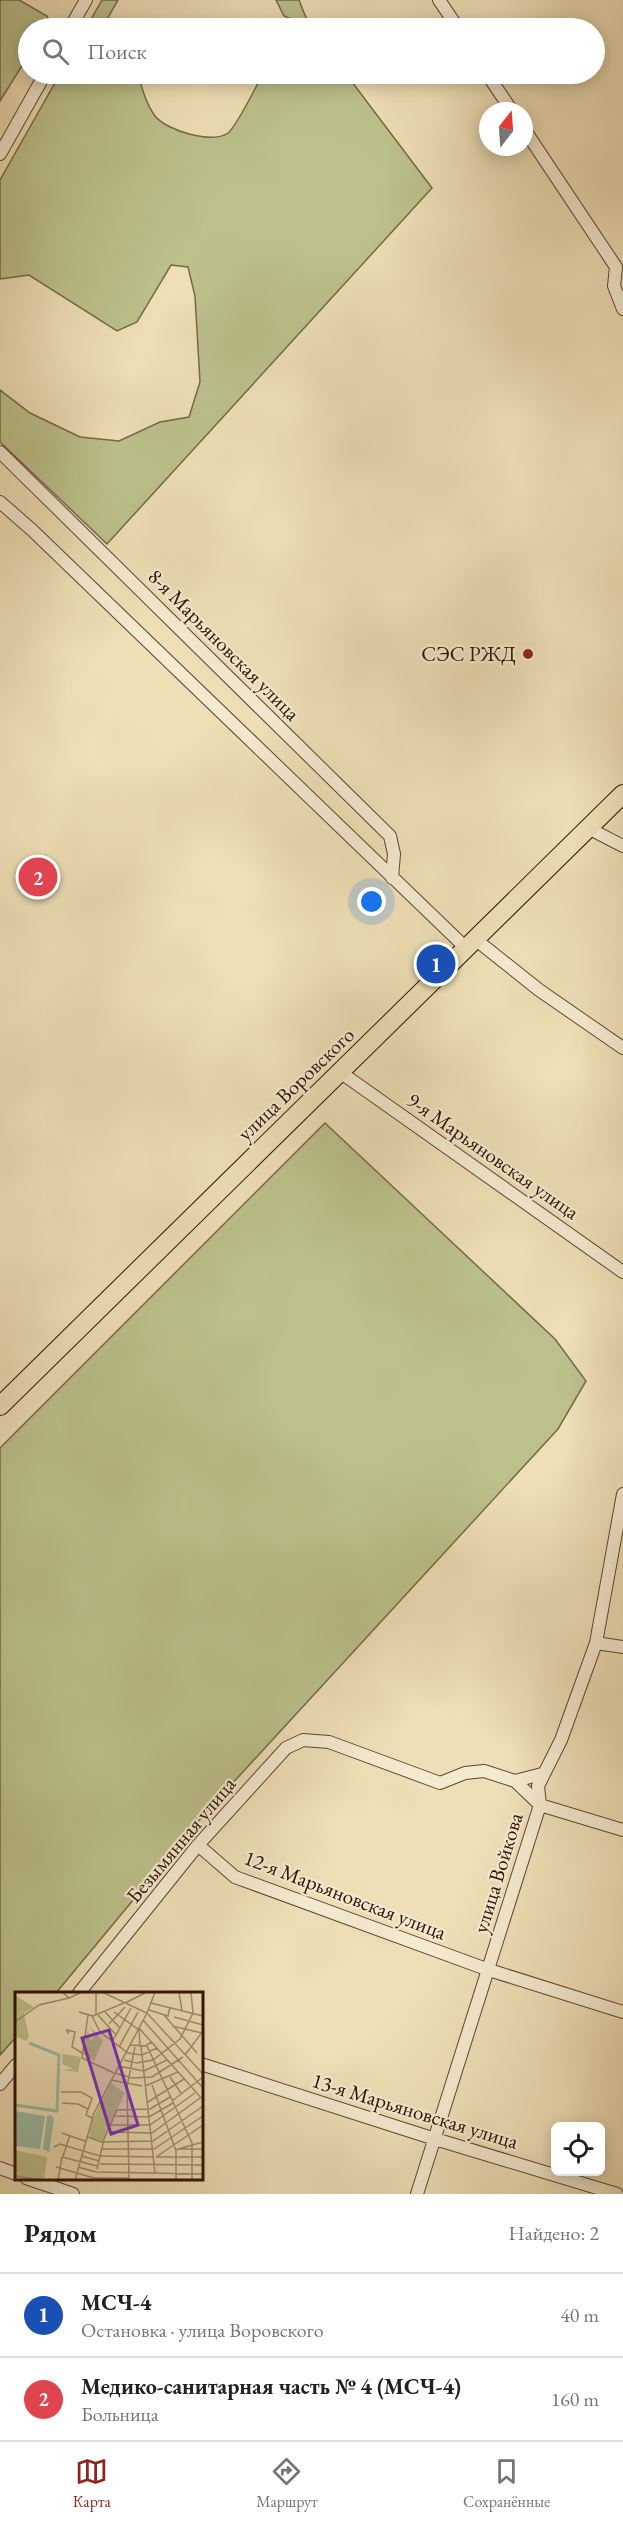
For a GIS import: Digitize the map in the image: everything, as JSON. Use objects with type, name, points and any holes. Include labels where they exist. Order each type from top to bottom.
[{"type":"main road","name":"улица Воровского","points":[[0,1406],[623,794]]},
{"type":"street","points":[[76,18],[86,0]]},
{"type":"street","points":[[439,0],[451,18]]},
{"type":"street","points":[[0,154],[39,84]]},
{"type":"street","points":[[494,84],[506,102]]},
{"type":"street","points":[[533,142],[619,263],[614,285],[623,309]]},
{"type":"street","name":"8-я Марьяновская улица","points":[[0,452],[390,836],[394,854],[392,878]]},
{"type":"street","points":[[0,502],[392,878],[471,943],[623,1048]]},
{"type":"street","points":[[588,828],[623,846]]},
{"type":"street","name":"9-я Марьяновская улица","points":[[340,1071],[623,1272]]},
{"type":"street","name":"улица Войкова","points":[[417,2194],[540,1804],[538,1786],[561,1740],[596,1643],[623,1494]]},
{"type":"street","points":[[596,1643],[623,1647]]},
{"type":"street","name":"Безымянная улица","points":[[80,1992],[198,1845],[286,1748],[303,1740],[329,1742],[440,1783],[465,1773],[484,1771],[515,1781]]},
{"type":"street","points":[[515,1781],[542,1774]]},
{"type":"street","points":[[515,1781],[540,1804],[623,1830]]},
{"type":"street","name":"12-я Марьяновская улица","points":[[198,1845],[235,1877],[489,1970],[623,2012]]},
{"type":"street","name":"13-я Марьяновская улица","points":[[202,2064],[617,2194]]},
{"type":"street","points":[[0,2084],[15,2066]]},
{"type":"street","points":[[0,2168],[15,2174]]},
{"type":"street","points":[[29,2179],[73,2194]]},
{"type":"green space","points":[[0,0],[19,0],[48,18],[18,18],[18,72],[0,101]]},
{"type":"green space","points":[[102,0],[118,0],[108,18],[92,18]]},
{"type":"green space","points":[[276,0],[299,0],[306,18],[289,18],[284,16]]},
{"type":"green space","points":[[54,84],[141,84],[155,116],[169,127],[190,134],[212,137],[221,136],[232,129],[258,84],[354,84],[432,188],[107,544],[0,442],[0,390],[30,413],[80,437],[119,441],[160,422],[189,417],[200,382],[195,296],[188,267],[171,265],[137,322],[117,331],[29,275],[0,279],[0,180]]},
{"type":"green space","points":[[325,1123],[555,1339],[586,1381],[558,1429],[207,1811],[57,1992],[15,1992],[15,2038],[0,2055],[0,1448]]},
{"type":"place","name":"СЭС РЖД","points":[[528,654]]},
{"type":"place","name":"Медико-санитарная часть № 4 (МСЧ-4)","points":[[38,877]]},
{"type":"place","name":"МСЧ-4","points":[[436,964]]}]
